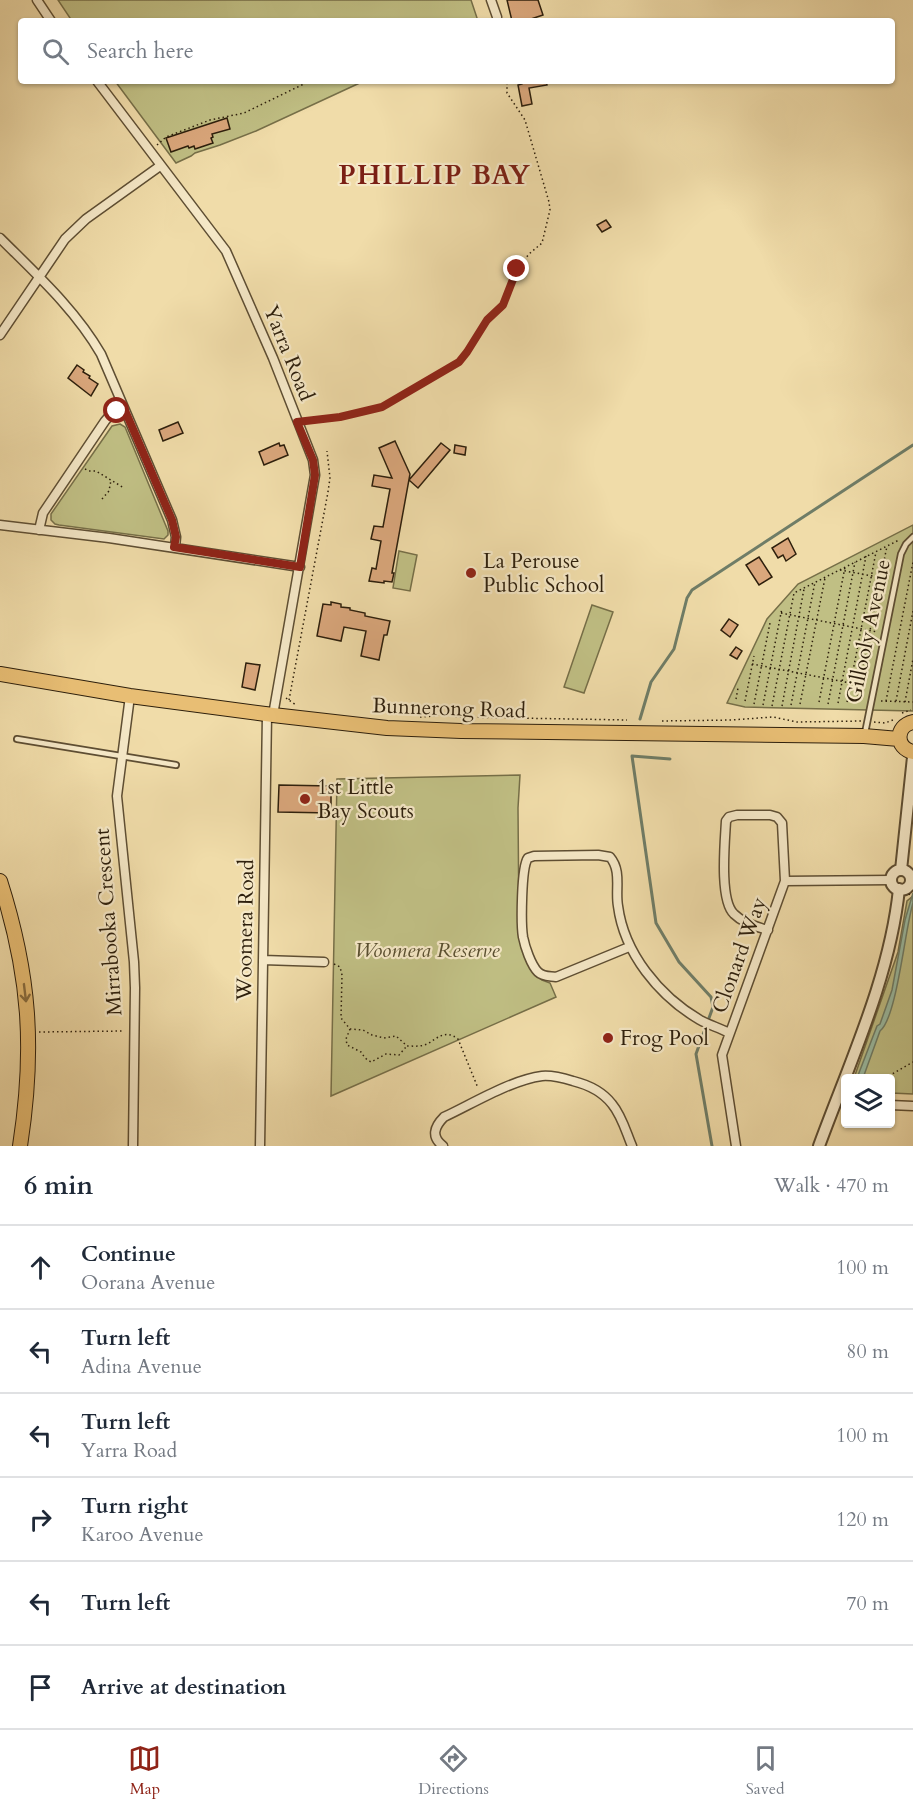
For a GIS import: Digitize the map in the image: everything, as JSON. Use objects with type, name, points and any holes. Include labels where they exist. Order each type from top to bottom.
[{"type":"main road","name":"Bunnerong Road","points":[[0,674],[130,696],[387,728],[864,736],[899,739]]},
{"type":"main road","points":[[913,722],[904,726],[899,739],[905,749],[913,752]]},
{"type":"main road","points":[[0,881],[21,959],[28,1013],[28,1071],[20,1146]]},
{"type":"street","points":[[37,0],[49,18]]},
{"type":"street","points":[[491,0],[497,17]]},
{"type":"street","name":"Yarra Road","points":[[99,84],[226,251],[273,358],[313,460],[315,475],[300,567],[277,697],[270,715]]},
{"type":"street","points":[[0,335],[65,239],[86,219],[160,166]]},
{"type":"street","points":[[0,238],[57,295],[101,354],[172,520],[176,537],[174,547]]},
{"type":"street","points":[[39,530],[43,513],[105,421],[111,414],[124,408]]},
{"type":"street","points":[[0,525],[174,547],[300,567]]},
{"type":"street","name":"Mirrabooka Crescent","points":[[130,696],[117,795],[134,962],[133,1146]]},
{"type":"street","name":"Woomera Road","points":[[260,1146],[270,715]]},
{"type":"street","points":[[900,870],[913,757]]},
{"type":"street","points":[[768,930],[745,922],[732,913],[727,903],[724,858],[726,821],[729,817],[770,815],[777,817],[782,823],[785,881]]},
{"type":"street","points":[[629,947],[556,977],[544,976],[538,972],[532,964],[523,937],[523,870],[528,858],[588,855],[610,857],[615,862],[617,871],[617,903],[629,947],[650,977],[673,1001],[700,1020],[729,1033]]},
{"type":"street","points":[[900,870],[906,871],[911,879],[908,887],[899,890],[891,880],[893,874],[900,870]]},
{"type":"street","name":"Clonard Way","points":[[736,1146],[722,1055],[785,881],[891,880]]},
{"type":"street","points":[[850,1074],[883,971],[895,922],[899,890]]},
{"type":"street","points":[[263,960],[324,962]]},
{"type":"street","points":[[443,1146],[436,1141],[434,1136],[437,1124],[444,1117],[521,1081],[543,1076],[559,1077],[587,1084],[600,1092],[620,1117],[632,1146]]},
{"type":"street","points":[[819,1146],[841,1101]]},
{"type":"street","points":[[895,1105],[913,1106]]},
{"type":"lane","name":"Gillooly Avenue","points":[[864,736],[901,554],[913,537]]},
{"type":"lane","points":[[17,739],[176,765]]},
{"type":"path","points":[[149,152],[166,137],[210,120],[244,113],[304,84]]},
{"type":"path","points":[[297,422],[340,417],[382,407],[459,362],[487,320],[503,305],[517,269],[542,243],[550,210],[525,120],[507,93],[507,84]]},
{"type":"path","points":[[289,700],[328,492],[330,477],[327,451]]},
{"type":"path","points":[[77,464],[87,471],[96,471],[124,488]]},
{"type":"path","points":[[102,499],[109,491],[111,480]]},
{"type":"path","points":[[772,706],[794,593],[904,537]]},
{"type":"path","points":[[856,700],[887,546]]},
{"type":"path","points":[[847,702],[876,551]]},
{"type":"path","points":[[838,703],[866,556]]},
{"type":"path","points":[[828,704],[856,561]]},
{"type":"path","points":[[886,701],[913,562]]},
{"type":"path","points":[[819,702],[845,566]]},
{"type":"path","points":[[838,570],[889,580]]},
{"type":"path","points":[[800,704],[825,577]]},
{"type":"path","points":[[791,705],[815,582]]},
{"type":"path","points":[[782,706],[804,588]]},
{"type":"path","points":[[763,705],[782,608]]},
{"type":"path","points":[[895,702],[913,611]]},
{"type":"path","points":[[781,614],[878,632]]},
{"type":"path","points":[[754,704],[770,623]]},
{"type":"path","points":[[745,701],[754,656]]},
{"type":"path","points":[[905,702],[913,659]]},
{"type":"path","points":[[752,664],[867,686]]},
{"type":"path","points":[[736,699],[738,688]]},
{"type":"path","points":[[277,697],[287,698],[300,707]]},
{"type":"path","points":[[902,712],[913,710]]},
{"type":"path","points":[[417,717],[440,714],[459,717],[630,720]]},
{"type":"path","points":[[654,721],[773,717],[797,722],[885,723],[893,720]]},
{"type":"path","points":[[324,962],[337,964],[341,968],[341,1016],[350,1029]]},
{"type":"path","points":[[350,1029],[346,1039],[347,1045],[361,1052],[371,1062],[386,1054],[399,1055],[407,1046],[424,1045],[443,1034],[455,1036],[483,1099]]},
{"type":"path","points":[[350,1029],[363,1030],[382,1038],[396,1036],[407,1046]]},
{"type":"path","points":[[38,1032],[134,1031]]},
{"type":"path","points":[[892,1074],[913,1062]]},
{"type":"green space","points":[[58,0],[471,0],[477,18],[70,18]]},
{"type":"green space","points":[[117,84],[358,84],[256,131],[195,153],[176,163]]},
{"type":"green space","points":[[120,424],[125,427],[168,531],[164,539],[59,525],[51,520],[51,514],[112,426]]},
{"type":"green space","points":[[913,525],[913,711],[745,707],[727,703],[767,619],[798,584]]},
{"type":"green space","points":[[399,551],[417,555],[410,591],[393,588]]},
{"type":"green space","points":[[592,605],[613,612],[584,693],[564,687]]},
{"type":"green space","name":"Woomera Reserve","points":[[520,775],[519,931],[535,974],[550,983],[556,997],[331,1096],[337,779]]},
{"type":"green space","points":[[913,896],[913,1094],[895,1093],[895,1074],[855,1074],[898,952],[907,901]]},
{"type":"shaded area","points":[[913,893],[913,903],[891,1009],[880,1031],[864,1074],[859,1074],[892,990],[905,920]]},
{"type":"building","points":[[507,0],[538,0],[543,15],[534,18],[511,18]]},
{"type":"building","points":[[518,85],[547,85],[529,88],[532,104],[522,106]]},
{"type":"building","points":[[227,118],[230,129],[212,134],[213,143],[195,149],[194,146],[189,148],[188,146],[171,152],[166,138]]},
{"type":"building","points":[[606,220],[611,227],[602,232],[597,225]]},
{"type":"building","points":[[77,365],[98,384],[91,396],[68,378]]},
{"type":"building","points":[[178,422],[183,433],[163,441],[159,430]]},
{"type":"building","points":[[395,441],[410,474],[392,582],[384,581],[384,583],[369,581],[372,568],[376,569],[381,541],[371,539],[374,526],[383,527],[390,489],[372,486],[374,475],[392,478],[379,448]]},
{"type":"building","points":[[279,443],[280,446],[284,445],[288,455],[264,465],[259,452]]},
{"type":"building","points":[[441,443],[450,450],[418,488],[409,480]]},
{"type":"building","points":[[455,445],[466,447],[465,455],[454,453]]},
{"type":"building","points":[[788,538],[796,554],[786,561],[783,555],[778,558],[772,548]]},
{"type":"building","points":[[759,557],[772,577],[759,585],[746,565]]},
{"type":"building","points":[[331,602],[365,613],[365,616],[390,621],[387,635],[384,635],[379,660],[361,656],[366,631],[344,627],[341,641],[317,636],[323,604],[331,605]]},
{"type":"building","points":[[729,619],[738,625],[730,637],[721,630]]},
{"type":"building","points":[[736,647],[742,651],[737,659],[730,655]]},
{"type":"building","points":[[246,663],[260,665],[255,690],[242,687]]},
{"type":"building","name":"1st Little Bay Scouts","points":[[279,785],[331,786],[331,813],[278,812]]},
{"type":"waterway","points":[[640,719],[651,682],[674,649],[687,598],[692,590],[913,445]]},
{"type":"waterway","points":[[670,759],[632,756],[656,923],[679,962],[711,997],[713,1007],[696,1054],[712,1146]]},
{"type":"place","name":"La Perouse Public School","points":[[471,573]]},
{"type":"place","name":"1st Little Bay Scouts","points":[[305,799]]},
{"type":"place","name":"Frog Pool","points":[[608,1038]]},
{"type":"district","name":"PHILLIP BAY","points":[[435,175]]},
{"type":"route","points":[[117,411],[124,408],[172,520],[176,537],[174,547],[300,567],[315,475],[313,460],[297,422],[340,417],[382,407],[459,362],[487,320],[503,305],[517,269]]}]
